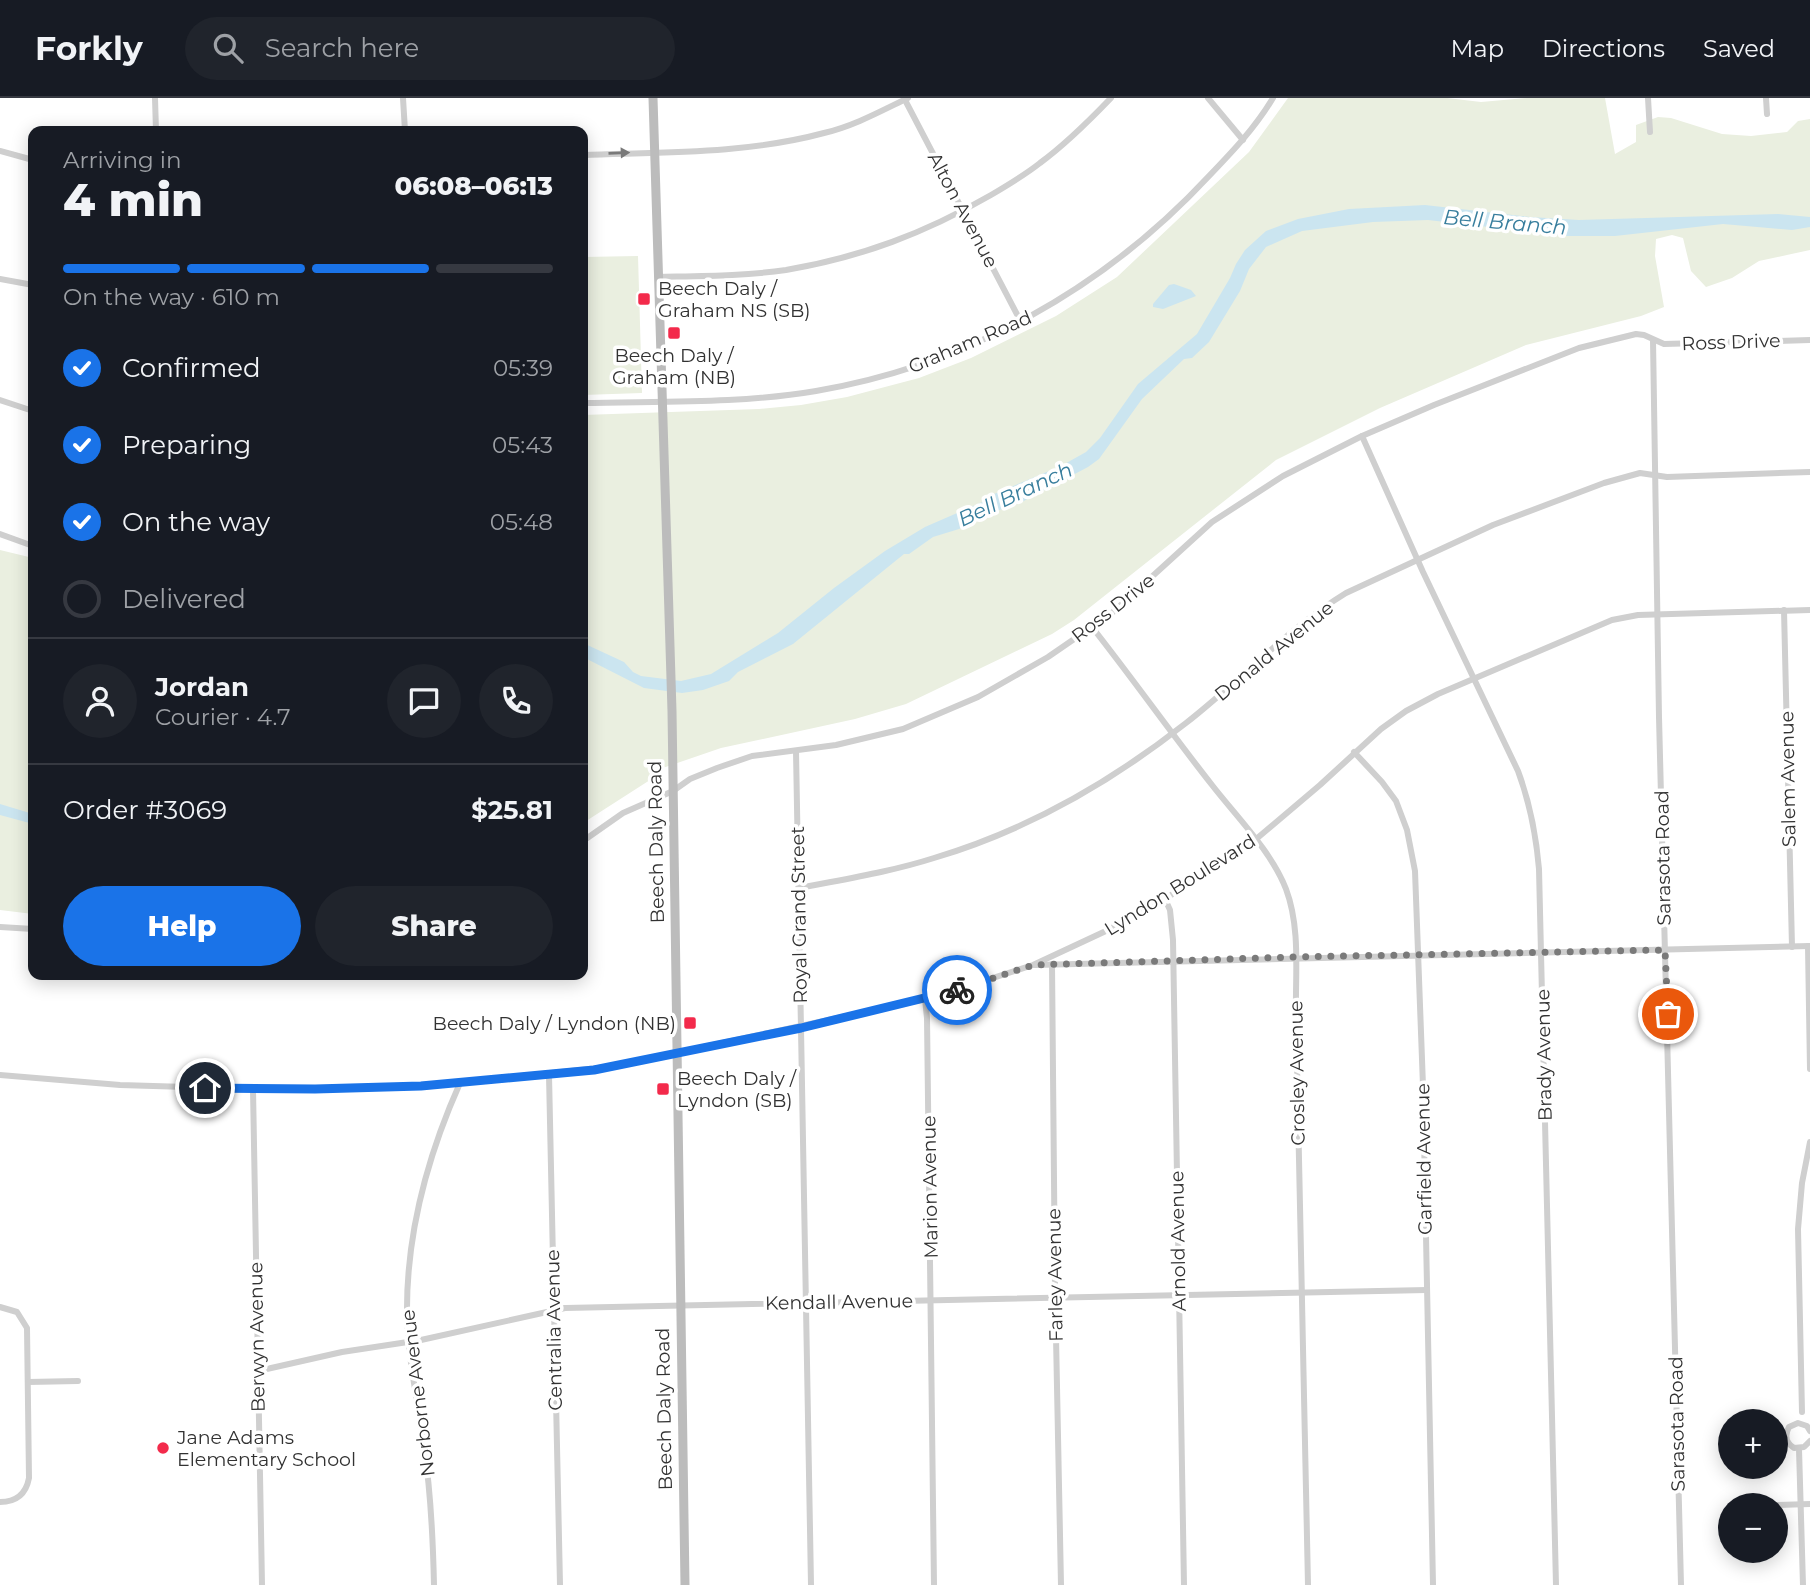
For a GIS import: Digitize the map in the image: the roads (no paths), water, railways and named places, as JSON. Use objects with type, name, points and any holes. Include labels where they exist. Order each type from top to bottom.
[{"type":"main road","name":"Beech Daly Road","points":[[653,98],[672,711],[685,1585]]},
{"type":"street","points":[[155,98],[156,126]]},
{"type":"street","points":[[403,98],[404,126]]},
{"type":"street","points":[[658,277],[765,272],[841,259],[896,242],[963,211],[1041,163],[1111,98]]},
{"type":"street","points":[[1208,98],[1243,140]]},
{"type":"street","name":"Graham Road","points":[[588,403],[754,398],[815,391],[866,381],[948,355],[1021,322],[1084,285],[1164,223],[1243,140],[1273,98]]},
{"type":"street","points":[[1648,98],[1650,132]]},
{"type":"street","points":[[1766,98],[1767,114]]},
{"type":"street","points":[[588,155],[749,146],[802,138],[853,124],[906,99]]},
{"type":"street","name":"Alton Avenue","points":[[906,99],[1021,322]]},
{"type":"street","points":[[0,151],[28,159]]},
{"type":"street","points":[[0,279],[28,284]]},
{"type":"street","name":"Ross Drive","points":[[588,838],[623,813],[717,768],[752,757],[882,734],[921,722],[978,697],[1013,678],[1093,626],[1132,597],[1225,512],[1283,476],[1362,436],[1543,361],[1626,336],[1644,335],[1664,344],[1810,340]]},
{"type":"street","name":"Sarasota Road","points":[[1653,340],[1681,1585]]},
{"type":"street","points":[[0,400],[28,409]]},
{"type":"street","name":"Brady Avenue","points":[[1362,436],[1518,771],[1533,817],[1539,869],[1542,953],[1556,1585]]},
{"type":"street","name":"Donald Avenue","points":[[800,888],[884,872],[935,858],[984,841],[1076,796],[1126,766],[1172,733],[1226,691],[1313,614],[1346,593],[1493,525],[1640,472],[1667,477],[1810,472]]},
{"type":"street","points":[[0,534],[28,544]]},
{"type":"street","name":"Lyndon Boulevard","points":[[0,1075],[120,1085],[253,1089],[360,1088],[460,1083],[616,1066],[925,999],[1033,965],[1108,930],[1165,899],[1255,840],[1354,752],[1406,711],[1474,679],[1602,623],[1627,617],[1810,610]]},
{"type":"street","name":"Salem Avenue","points":[[1784,611],[1792,947]]},
{"type":"street","name":"Crosley Avenue","points":[[1093,626],[1272,862],[1287,891],[1294,922],[1308,1585]]},
{"type":"street","name":"Royal Grand Street","points":[[796,751],[811,1584]]},
{"type":"street","name":"Garfield Avenue","points":[[1354,752],[1391,793],[1407,830],[1415,870],[1433,1585]]},
{"type":"street","name":"Arnold Avenue","points":[[1165,899],[1170,910],[1173,961],[1184,1585]]},
{"type":"street","points":[[0,927],[28,929]]},
{"type":"street","points":[[1033,965],[1809,946],[1810,1069]]},
{"type":"street","name":"Farley Avenue","points":[[1052,964],[1061,1585]]},
{"type":"street","name":"Marion Avenue","points":[[925,999],[932,1300],[934,1585]]},
{"type":"street","name":"Centralia Avenue","points":[[549,1075],[559,1585]]},
{"type":"street","name":"Norborne Avenue","points":[[434,1585],[429,1488],[409,1341],[408,1275],[416,1210],[434,1144],[460,1083]]},
{"type":"street","name":"Berwyn Avenue","points":[[253,1089],[262,1585]]},
{"type":"street","points":[[1802,1412],[1798,1229],[1802,1183],[1810,1142]]},
{"type":"street","name":"Kendall Avenue","points":[[258,1371],[554,1310],[606,1306],[1427,1290]]},
{"type":"street","points":[[0,1307],[17,1312],[25,1323],[29,1478],[22,1494],[13,1500],[0,1502]]},
{"type":"street","points":[[1800,1356],[1810,1356]]},
{"type":"street","points":[[28,1381],[78,1381]]},
{"type":"street","points":[[1810,1431],[1803,1424],[1793,1424],[1786,1432],[1787,1441],[1794,1448],[1804,1447],[1810,1441]]},
{"type":"street","points":[[1799,1449],[1803,1585]]},
{"type":"street","points":[[1788,1504],[1810,1504]]},
{"type":"water","name":"Bell Branch","points":[[1425,205],[1579,220],[1778,214],[1810,217],[1810,227],[1792,230],[1723,224],[1615,236],[1566,236],[1428,220],[1373,222],[1302,231],[1266,247],[1249,269],[1240,291],[1209,342],[1192,358],[1184,359],[1142,399],[1099,459],[1088,467],[1020,503],[933,537],[909,554],[904,554],[793,644],[738,672],[729,681],[703,690],[682,693],[644,688],[588,660],[588,645],[624,662],[641,676],[681,681],[711,674],[778,633],[885,551],[925,527],[1061,466],[1086,452],[1100,438],[1138,384],[1197,334],[1245,250],[1266,231],[1298,219],[1349,209]]},
{"type":"water","points":[[1169,285],[1191,290],[1196,296],[1163,309],[1153,307]]},
{"type":"water","points":[[0,804],[28,812],[28,823],[0,815]]},
{"type":"place","name":"Beech Daly / Graham NS (SB)","points":[[644,299]]},
{"type":"place","name":"Beech Daly / Graham (NB)","points":[[674,333]]},
{"type":"place","name":"Beech Daly / Lyndon (NB)","points":[[690,1023]]},
{"type":"place","name":"Beech Daly / Lyndon (SB)","points":[[663,1089]]},
{"type":"place","name":"Jane Adams Elementary School","points":[[163,1448]]}]
